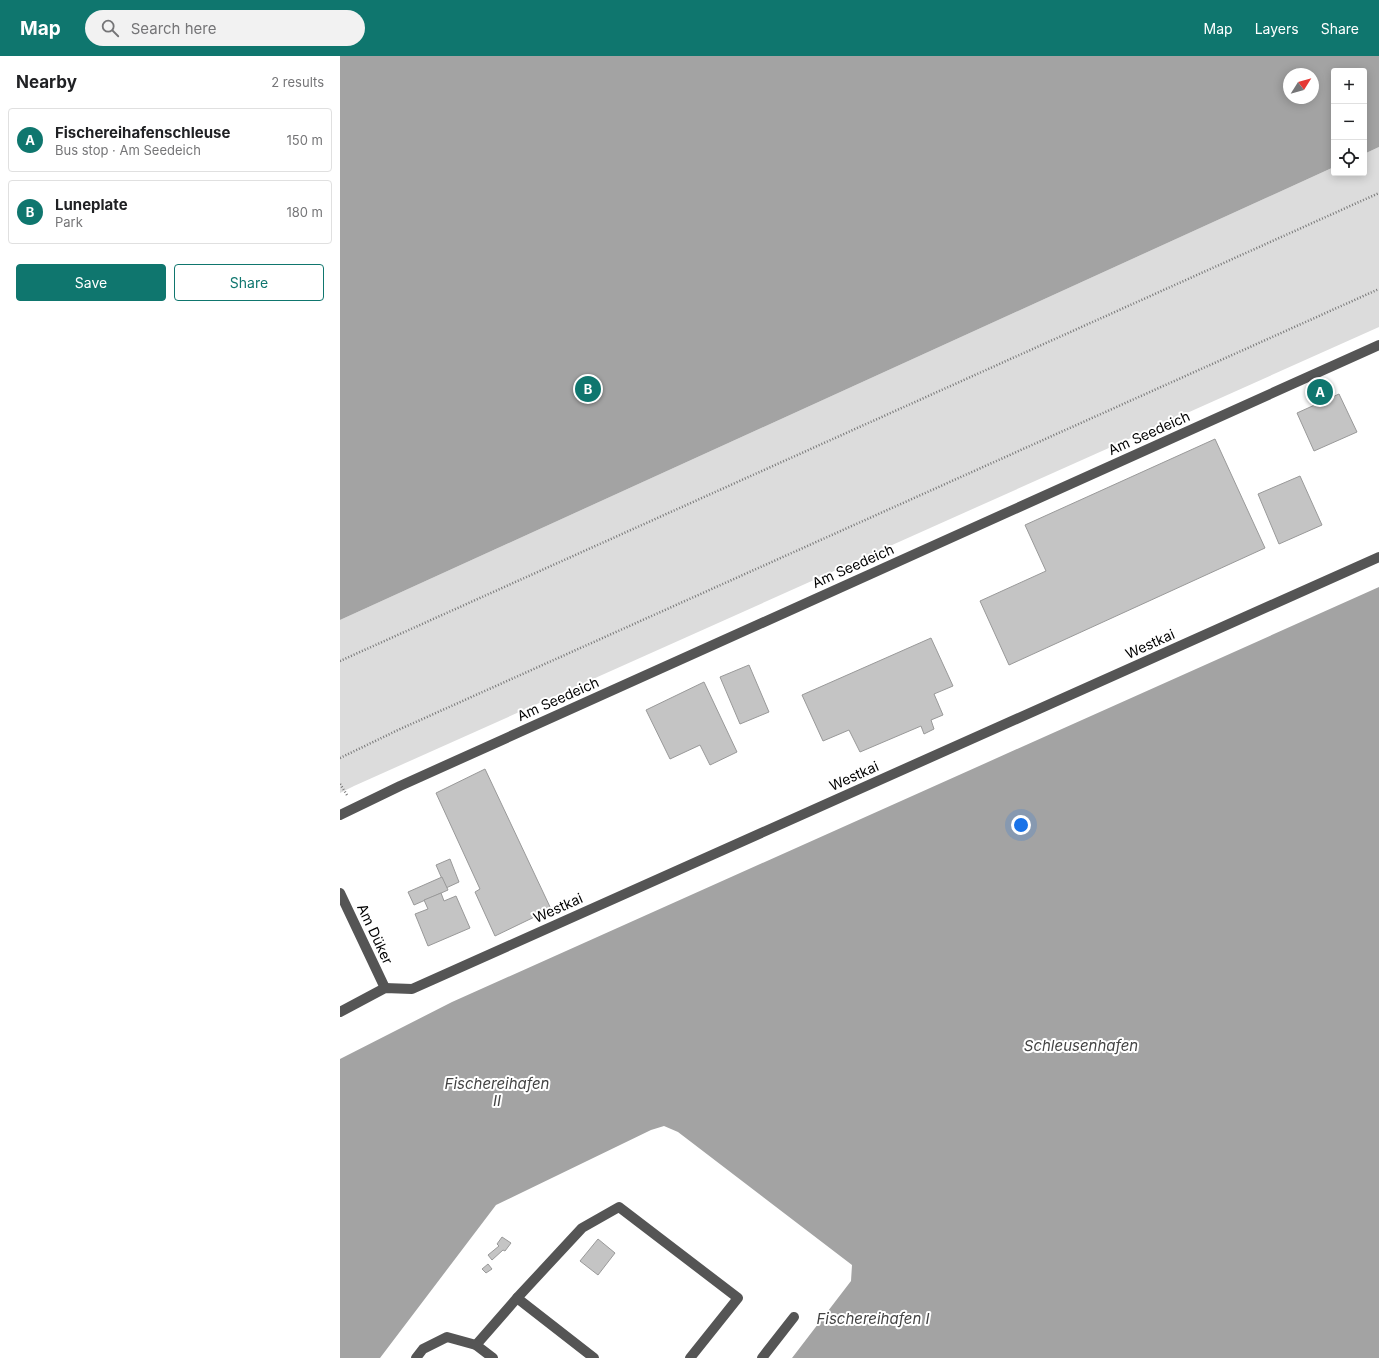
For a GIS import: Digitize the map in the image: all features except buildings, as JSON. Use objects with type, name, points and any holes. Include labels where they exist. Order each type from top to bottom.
[{"type":"street","name":"Am Seedeich","points":[[340,815],[400,786],[1379,345]]},
{"type":"street","name":"Westkai","points":[[385,988],[412,989],[1379,557]]},
{"type":"street","name":"Am Düker","points":[[340,893],[385,988]]},
{"type":"street","points":[[340,1012],[385,988]]},
{"type":"street","points":[[476,1345],[582,1228],[619,1207],[738,1298],[690,1358]]},
{"type":"street","points":[[517,1298],[594,1358]]},
{"type":"street","points":[[762,1358],[794,1317]]},
{"type":"street","points":[[416,1358],[423,1349],[447,1337],[476,1345],[493,1358]]},
{"type":"path","points":[[340,661],[1379,193]]},
{"type":"path","points":[[340,758],[405,726],[1379,289]]},
{"type":"shaded area","points":[[1379,147],[1379,327],[340,793],[340,620],[1331,168],[1331,176],[1367,176],[1367,153]]},
{"type":"water","points":[[340,56],[1379,56],[1379,147],[1367,153],[1367,68],[1331,68],[1331,168],[340,620]]},
{"type":"water","name":"Schleusenhafen","points":[[1379,587],[1379,1358],[792,1358],[851,1281],[852,1265],[678,1132],[664,1126],[651,1130],[496,1205],[380,1358],[340,1358],[340,1059],[452,1002]]},
{"type":"place","name":"Luneplate","points":[[588,389]]},
{"type":"place","name":"Fischereihafenschleuse","points":[[1320,392]]},
{"type":"water label","name":"Fischereihafen II","points":[[497,1092]]},
{"type":"water label","name":"Fischereihafen I","points":[[873,1319]]}]
